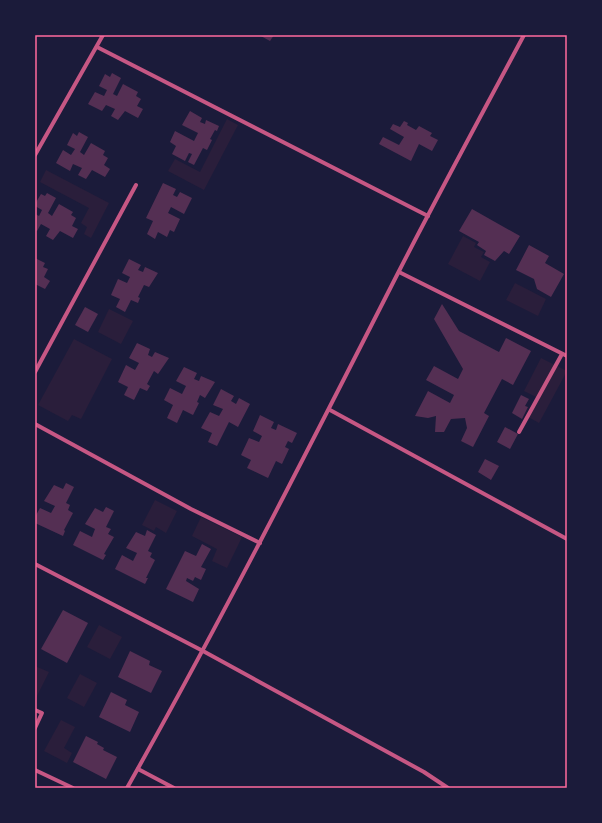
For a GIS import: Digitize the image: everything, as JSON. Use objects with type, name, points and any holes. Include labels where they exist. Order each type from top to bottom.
[{"type":"street","points":[[35,155],[103,35]]},
{"type":"street","points":[[127,788],[203,651],[260,543],[330,410],[428,216],[524,35]]},
{"type":"street","points":[[97,47],[428,216]]},
{"type":"street","points":[[35,372],[136,185]]},
{"type":"street","points":[[399,272],[567,356]]},
{"type":"street","points":[[519,432],[562,354]]},
{"type":"street","points":[[330,410],[567,539]]},
{"type":"street","points":[[35,424],[191,509],[260,543]]},
{"type":"street","points":[[35,564],[203,651],[417,768],[448,788]]},
{"type":"street","points":[[35,710],[42,714],[35,728]]},
{"type":"street","points":[[138,769],[174,788]]},
{"type":"street","points":[[35,770],[73,788]]},
{"type":"shaded area","points":[[227,119],[238,125],[204,190],[168,171],[175,159],[200,172]]},
{"type":"shaded area","points":[[46,170],[109,203],[91,238],[84,234],[87,227],[81,223],[89,208],[40,182]]},
{"type":"shaded area","points":[[463,236],[476,243],[474,247],[484,252],[481,257],[490,262],[480,281],[448,264]]},
{"type":"shaded area","points":[[515,283],[546,299],[538,316],[506,300]]},
{"type":"shaded area","points":[[109,309],[133,321],[121,344],[98,332]]},
{"type":"shaded area","points":[[74,339],[112,359],[81,419],[72,415],[68,421],[38,405]]},
{"type":"shaded area","points":[[541,358],[567,371],[539,423],[528,417],[538,398],[524,391]]},
{"type":"shaded area","points":[[155,500],[177,511],[166,533],[156,527],[154,531],[142,525]]},
{"type":"shaded area","points":[[201,517],[242,537],[227,568],[212,561],[217,549],[192,536]]},
{"type":"shaded area","points":[[99,625],[122,637],[110,659],[87,647]]},
{"type":"shaded area","points":[[35,666],[49,672],[36,698],[35,697]]},
{"type":"shaded area","points":[[80,674],[97,683],[84,707],[67,698]]},
{"type":"shaded area","points":[[61,720],[75,727],[64,748],[72,753],[67,763],[44,751]]},
{"type":"building","points":[[259,35],[274,35],[270,41]]},
{"type":"building","points":[[112,73],[121,78],[113,94],[117,96],[123,84],[138,92],[136,96],[141,99],[137,106],[143,109],[138,118],[125,111],[118,120],[111,116],[115,109],[106,105],[102,111],[88,104],[95,92],[104,96],[107,90],[99,86],[105,74],[110,77]]},
{"type":"building","points":[[190,111],[202,118],[200,122],[205,124],[206,120],[219,126],[217,131],[215,130],[210,139],[212,140],[207,150],[203,148],[194,165],[188,162],[192,154],[189,153],[185,161],[172,154],[176,146],[170,142],[175,131],[194,141],[198,133],[182,125]]},
{"type":"building","points":[[404,121],[408,123],[407,125],[416,130],[419,126],[432,133],[430,136],[438,140],[432,151],[419,144],[411,161],[379,144],[383,137],[399,145],[404,137],[390,129],[393,124],[400,127]]},
{"type":"building","points":[[79,132],[88,137],[80,152],[84,155],[91,143],[105,151],[103,155],[108,158],[104,165],[110,169],[105,177],[92,170],[86,179],[78,175],[82,168],[73,164],[70,171],[56,163],[63,150],[71,155],[75,149],[67,145],[73,133],[77,136]]},
{"type":"building","points":[[163,183],[176,189],[173,195],[177,197],[180,192],[192,198],[184,214],[171,207],[168,213],[180,219],[174,232],[170,230],[167,237],[158,232],[155,239],[147,234],[153,221],[146,218]]},
{"type":"building","points":[[47,193],[56,198],[48,213],[52,216],[59,204],[73,212],[71,215],[76,218],[72,226],[78,229],[73,238],[60,231],[53,240],[46,236],[50,229],[41,224],[37,231],[35,230],[35,214],[39,216],[42,210],[35,206],[35,204],[41,194],[45,196]]},
{"type":"building","points":[[472,209],[520,236],[509,254],[504,251],[495,261],[484,255],[486,251],[477,245],[479,242],[459,231]]},
{"type":"building","points":[[529,245],[549,256],[545,263],[564,274],[551,297],[537,289],[534,279],[516,270]]},
{"type":"building","points":[[35,258],[45,263],[43,267],[48,269],[44,277],[50,281],[45,289],[35,284]]},
{"type":"building","points":[[129,259],[141,265],[138,270],[143,272],[145,267],[158,273],[149,287],[144,285],[138,297],[140,298],[138,303],[131,300],[125,312],[116,307],[120,299],[111,295],[118,279],[127,283],[130,277],[122,273]]},
{"type":"building","points":[[442,304],[459,331],[499,352],[506,338],[531,351],[513,385],[502,379],[484,413],[489,416],[473,447],[461,441],[467,428],[465,418],[451,419],[444,432],[435,432],[436,416],[428,418],[415,416],[428,391],[450,403],[454,395],[426,380],[434,366],[458,379],[463,369],[434,319]]},
{"type":"building","points":[[85,307],[98,314],[88,332],[75,325]]},
{"type":"building","points":[[137,343],[150,349],[148,355],[152,357],[155,352],[169,358],[158,374],[154,371],[147,384],[150,386],[147,391],[140,388],[134,400],[124,395],[128,387],[118,382],[126,365],[135,370],[139,363],[129,358]]},
{"type":"building","points":[[184,367],[197,373],[194,379],[199,381],[201,376],[215,382],[205,398],[200,395],[197,402],[199,403],[193,415],[183,410],[177,423],[167,418],[173,405],[164,400],[170,388],[182,394],[186,386],[176,381]]},
{"type":"building","points":[[221,389],[234,396],[231,401],[236,404],[239,398],[250,404],[238,427],[229,422],[217,446],[208,442],[212,433],[201,428],[210,412],[219,416],[223,409],[213,405]]},
{"type":"building","points":[[521,395],[529,399],[525,406],[528,407],[522,419],[512,413]]},
{"type":"building","points":[[260,415],[274,422],[271,428],[276,430],[278,424],[297,433],[292,443],[288,441],[285,447],[289,449],[282,464],[276,461],[268,478],[247,468],[251,460],[241,455],[249,438],[259,442],[262,436],[253,431]]},
{"type":"building","points":[[505,427],[518,434],[510,449],[497,442]]},
{"type":"building","points":[[485,459],[499,466],[491,480],[478,472]]},
{"type":"building","points":[[66,483],[74,487],[66,503],[70,505],[68,510],[73,513],[64,530],[63,536],[35,523],[35,517],[40,508],[51,513],[55,506],[44,501],[54,485],[63,489]]},
{"type":"building","points":[[106,507],[114,511],[106,527],[111,529],[108,534],[114,537],[104,554],[106,555],[103,560],[73,545],[80,531],[92,537],[95,529],[85,524],[95,508],[103,512]]},
{"type":"building","points":[[147,530],[156,535],[148,551],[152,553],[150,557],[155,560],[146,578],[148,578],[145,584],[115,569],[122,555],[133,561],[137,553],[126,548],[136,532],[145,536]]},
{"type":"building","points":[[202,544],[211,549],[201,567],[206,569],[201,580],[195,577],[193,581],[187,578],[186,581],[199,589],[193,602],[166,589],[185,551],[196,556]]},
{"type":"building","points":[[63,610],[88,623],[67,663],[41,649]]},
{"type":"building","points":[[130,651],[150,661],[149,665],[162,671],[151,693],[118,677]]},
{"type":"building","points":[[111,692],[127,700],[125,705],[139,712],[130,732],[99,717]]},
{"type":"building","points":[[86,736],[98,742],[97,744],[104,748],[103,750],[117,757],[106,779],[73,762]]}]
